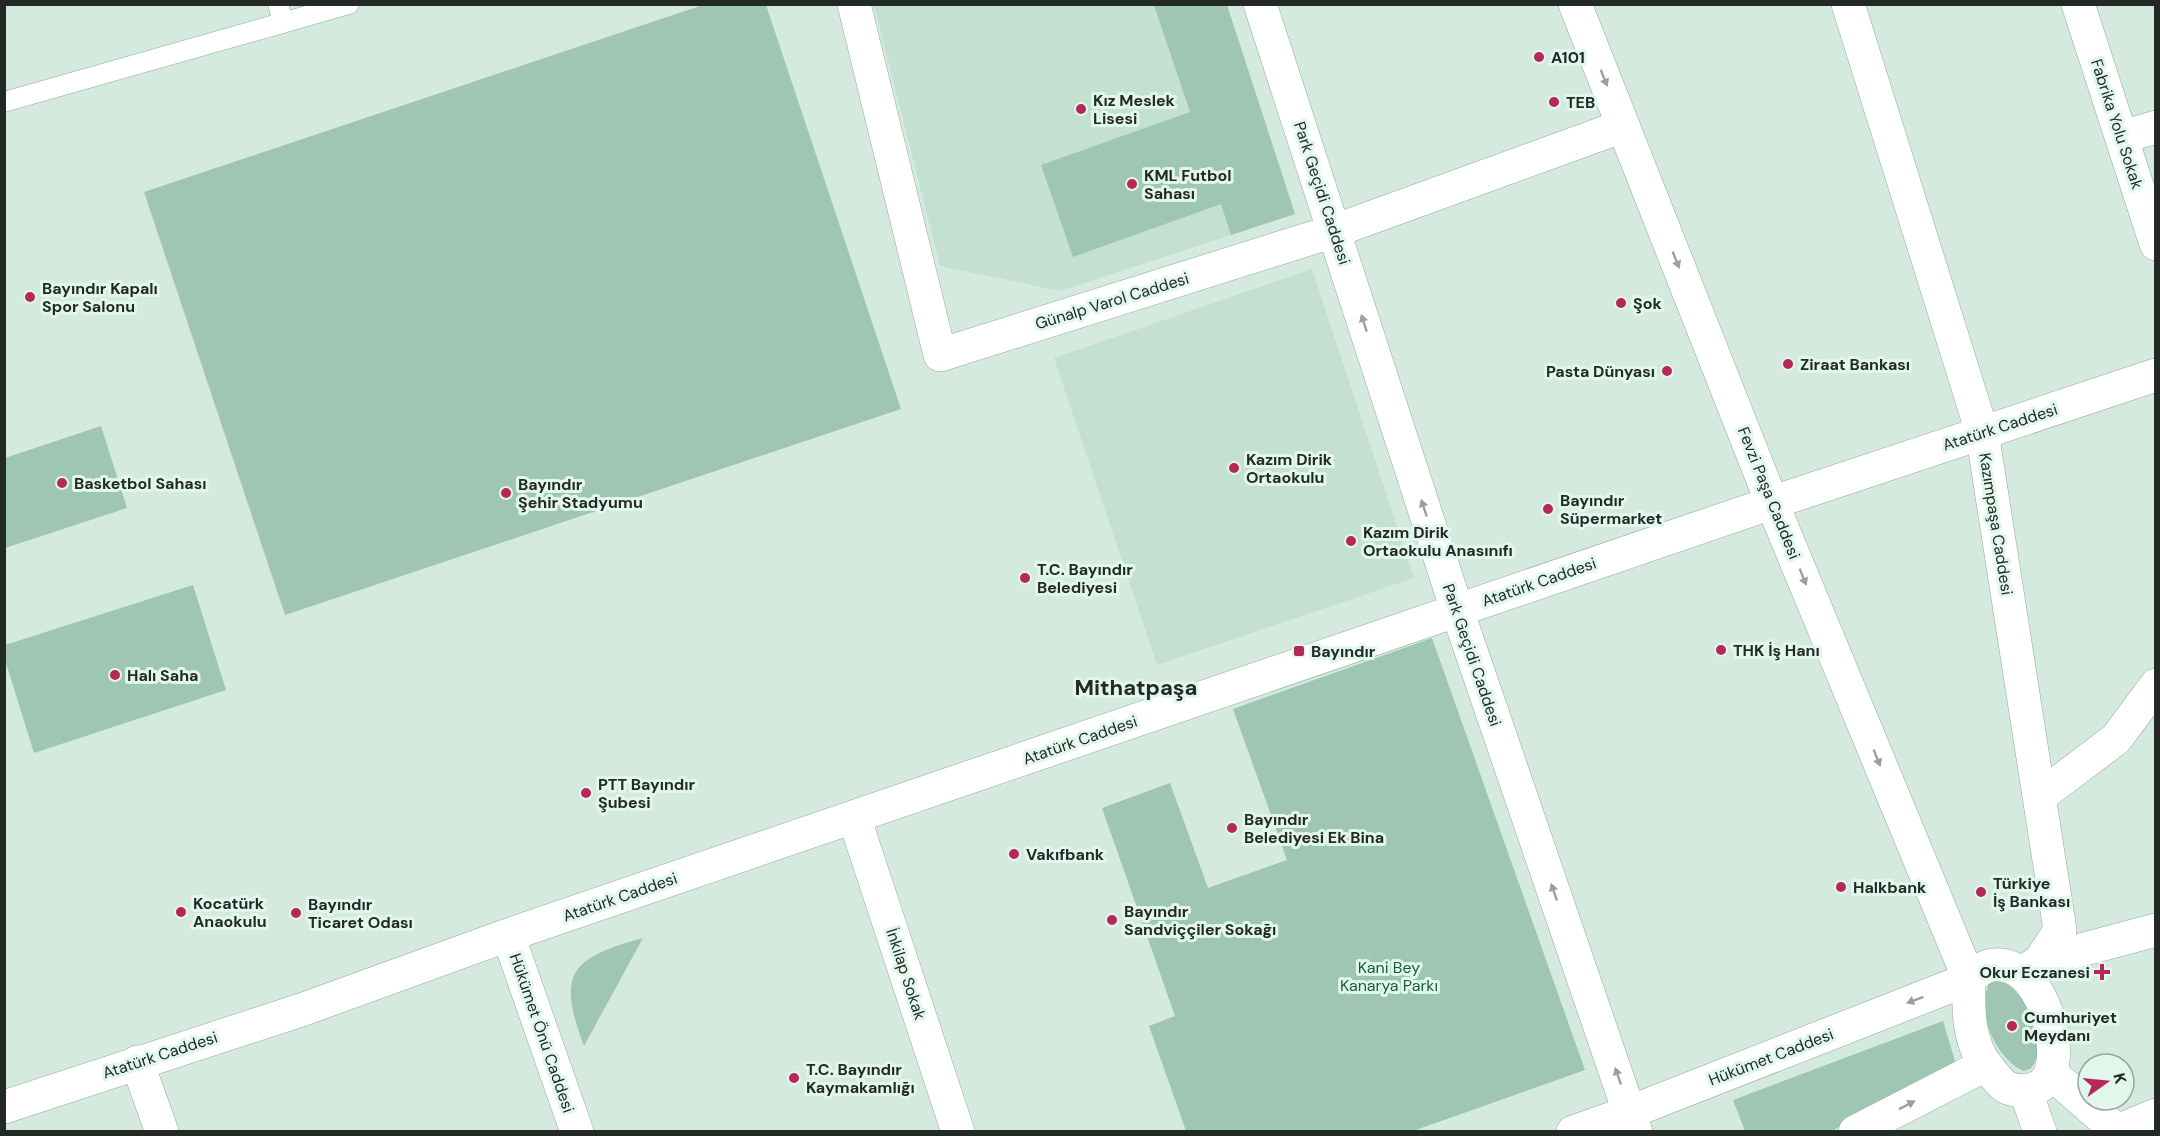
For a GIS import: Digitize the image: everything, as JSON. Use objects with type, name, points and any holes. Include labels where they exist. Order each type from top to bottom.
[{"type":"street","name":"Günalp Varol Caddesi","points":[[854,4],[940,355],[1334,231],[1623,126]]},
{"type":"street","name":"Park Geçidi Caddesi","points":[[1260,4],[1457,610],[1633,1122]]},
{"type":"street","name":"Fevzi Paşa Caddesi","points":[[1575,4],[1772,503],[1969,979]]},
{"type":"street","name":"Kazımpaşa Caddesi","points":[[1848,4],[1982,432],[2060,930],[2031,967]]},
{"type":"street","name":"Fabrika Yolu Sokak","points":[[2079,4],[2156,244]]},
{"type":"street","points":[[2122,138],[2156,127]]},
{"type":"street","name":"Atatürk Caddesi","points":[[8,1096],[137,1062],[301,1010],[508,935],[1457,610],[2156,375]]},
{"type":"street","points":[[2039,796],[2116,739],[2156,685]]},
{"type":"street","name":"İnkilap Sokak","points":[[854,817],[958,1131]]},
{"type":"street","points":[[2040,1131],[2039,1082],[2053,1036],[2035,987],[2031,967],[2156,930]]},
{"type":"street","name":"Hükümet Önü Caddesi","points":[[508,935],[577,1131]]},
{"type":"street","name":"Hükümet Caddesi","points":[[1573,1131],[1633,1122],[1969,979],[1986,966],[2031,967]]},
{"type":"street","points":[[1969,979],[1969,1019],[1985,1065],[2006,1087],[2039,1082],[2117,1131],[2156,1115]]},
{"type":"street","points":[[137,1062],[162,1131]]},
{"type":"street","points":[[1855,1131],[1985,1065]]},
{"type":"lane","points":[[4,102],[281,14],[349,4]]},
{"type":"shaded area","name":"Kız Meslek Lisesi","points":[[874,5],[1227,5],[1295,214],[1060,291],[940,266]]},
{"type":"shaded area","name":"Kazım Dirik Ortaokulu","points":[[1312,269],[1414,578],[1157,665],[1054,358]]},
{"type":"green space","name":"Bayındır Şehir Stadyumu","points":[[703,5],[766,5],[901,409],[285,615],[144,192]]},
{"type":"green space","points":[[1154,5],[1227,5],[1295,214],[1231,235],[1221,204],[1073,257],[1041,165],[1190,112]]},
{"type":"green space","name":"Basketbol Sahası","points":[[101,426],[127,508],[5,548],[5,458]]},
{"type":"green space","name":"Halı Saha","points":[[193,585],[226,690],[34,753],[5,660],[5,645]]},
{"type":"green space","name":"Kani Bey Kanarya Parkı","points":[[1432,638],[1585,1070],[1413,1131],[1186,1131],[1149,1026],[1175,1016],[1102,808],[1170,783],[1208,888],[1287,860],[1233,709]]},
{"type":"green space","points":[[643,938],[584,1046],[571,1001],[571,985],[576,972],[585,961],[599,953]]},
{"type":"green space","points":[[1999,980],[2018,995],[2033,1019],[2038,1046],[2036,1059],[2030,1069],[2023,1071],[2004,1056],[1991,1033],[1985,1008],[1986,995],[1989,984]]},
{"type":"green space","points":[[1943,1021],[1958,1071],[1831,1131],[1745,1131],[1733,1100]]},
{"type":"place","name":"A101","points":[[1539,57]]},
{"type":"place","name":"TEB","points":[[1554,102]]},
{"type":"place","name":"Kız Meslek Lisesi","points":[[1081,109]]},
{"type":"place","name":"KML Futbol Sahası","points":[[1132,184]]},
{"type":"place","name":"Bayındır Kapalı Spor Salonu","points":[[30,297]]},
{"type":"place","name":"Şok","points":[[1621,303]]},
{"type":"place","name":"Ziraat Bankası","points":[[1788,364]]},
{"type":"place","name":"Pasta Dünyası","points":[[1667,371]]},
{"type":"place","name":"Kazım Dirik Ortaokulu","points":[[1234,468]]},
{"type":"place","name":"Basketbol Sahası","points":[[62,483]]},
{"type":"place","name":"Bayındır Şehir Stadyumu","points":[[506,493]]},
{"type":"place","name":"Bayındır Süpermarket","points":[[1548,509]]},
{"type":"place","name":"Kazım Dirik Ortaokulu Anasınıfı","points":[[1351,541]]},
{"type":"place","name":"T.C. Bayındır Belediyesi","points":[[1025,578]]},
{"type":"place","name":"THK İş Hanı","points":[[1721,650]]},
{"type":"place","name":"Bayındır","points":[[1299,651]]},
{"type":"place","name":"Halı Saha","points":[[115,675]]},
{"type":"place","name":"PTT Bayındır Şubesi","points":[[586,793]]},
{"type":"place","name":"Bayındır Belediyesi Ek Bina","points":[[1232,828]]},
{"type":"place","name":"Vakıfbank","points":[[1014,854]]},
{"type":"place","name":"Halkbank","points":[[1841,887]]},
{"type":"place","name":"Türkiye İş Bankası","points":[[1981,892]]},
{"type":"place","name":"Kocatürk Anaokulu","points":[[181,912]]},
{"type":"place","name":"Bayındır Ticaret Odası","points":[[296,913]]},
{"type":"place","name":"Bayındır Sandviççiler Sokağı","points":[[1112,920]]},
{"type":"place","name":"Okur Eczanesi","points":[[2102,972]]},
{"type":"place","name":"Cumhuriyet Meydanı","points":[[2012,1026]]},
{"type":"place","name":"T.C. Bayındır Kaymakamlığı","points":[[794,1078]]},
{"type":"district","name":"Mithatpaşa","points":[[1136,687]]}]
